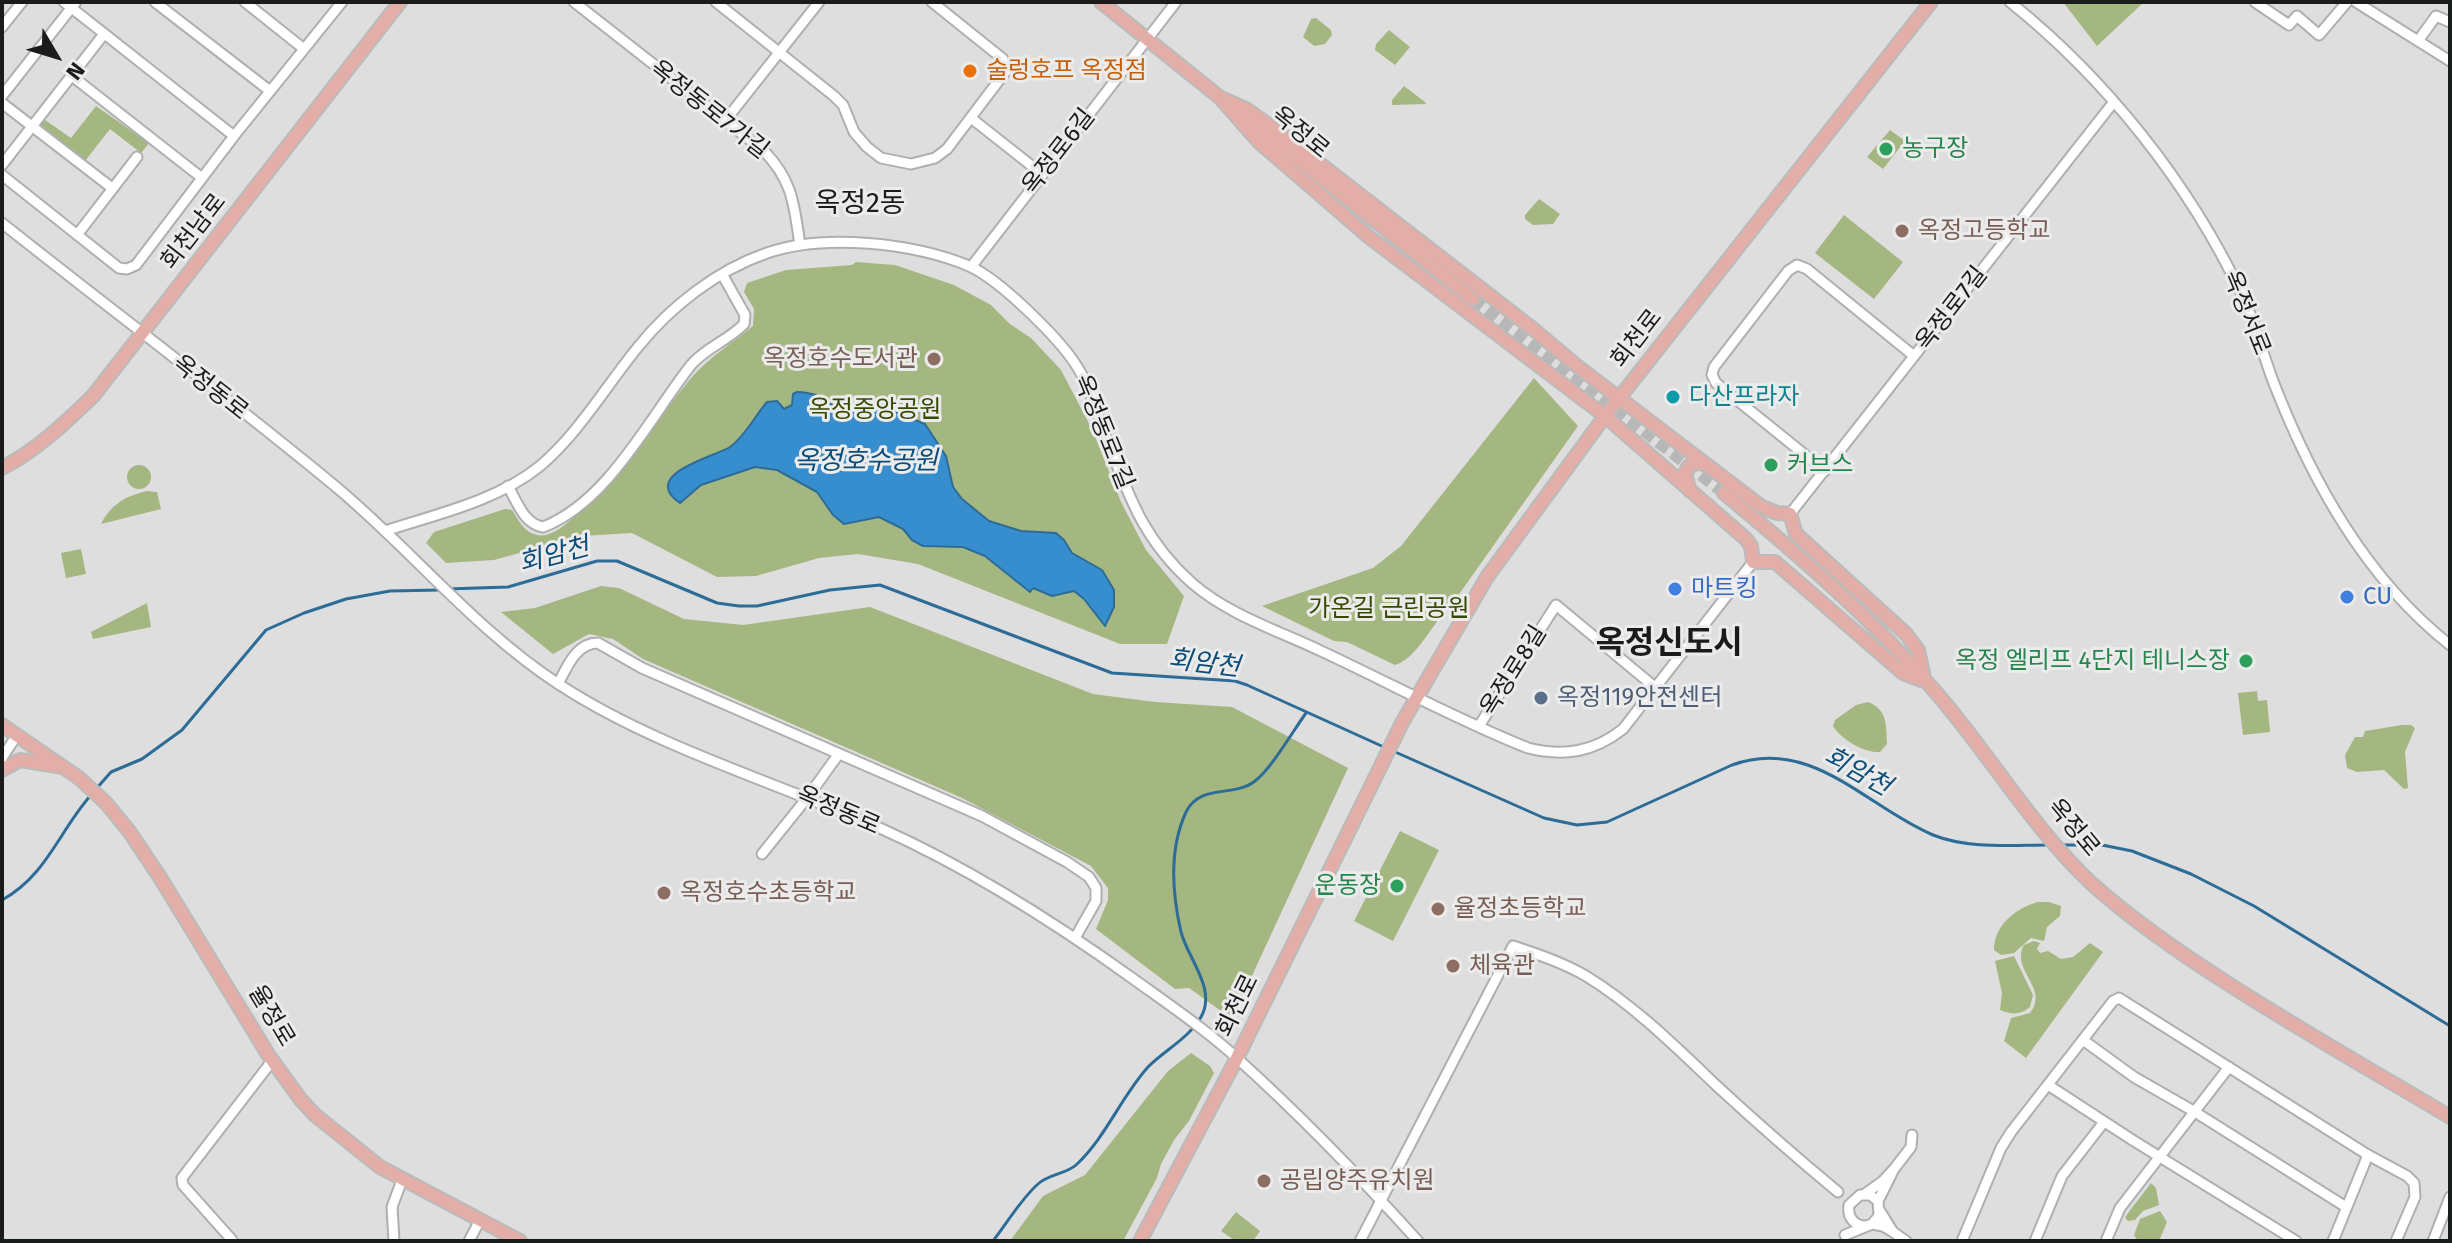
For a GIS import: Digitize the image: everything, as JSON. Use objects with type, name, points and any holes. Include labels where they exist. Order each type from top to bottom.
[{"type":"main road","name":"회천남로","points":[[2,468],[22,458],[59,429],[93,396],[400,2]]},
{"type":"main road","name":"옥정로","points":[[1101,2],[1473,299]]},
{"type":"main road","name":"회천로","points":[[1140,1241],[1237,1058],[1403,721],[1487,577],[1619,397],[1931,2]]},
{"type":"main road","points":[[1219,97],[1246,109],[1284,136],[1796,534],[1906,634],[1918,650],[1924,681]]},
{"type":"main road","points":[[1219,97],[1259,142],[1369,237],[1605,416],[1903,673],[1924,681]]},
{"type":"main road","points":[[1495,332],[1505,332],[1511,326],[1513,315],[1509,311]]},
{"type":"main road","points":[[1690,491],[1685,474],[1688,467],[1698,462],[1709,466]]},
{"type":"main road","name":"옥정로","points":[[1724,493],[1789,548],[1924,681],[2091,883],[2168,945],[2261,1005],[2450,1117]]},
{"type":"main road","points":[[1762,507],[1790,514],[1796,534]]},
{"type":"main road","points":[[1746,539],[1751,546],[1753,562],[1775,562]]},
{"type":"main road","name":"율정로","points":[[2,725],[79,778],[106,803],[129,831],[272,1061],[315,1115],[363,1156],[402,1180],[520,1241]]},
{"type":"main road","points":[[2,770],[20,760],[64,767]]},
{"type":"street","points":[[2,25],[22,2]]},
{"type":"street","points":[[155,2],[270,91]]},
{"type":"street","points":[[245,2],[304,49]]},
{"type":"street","points":[[2,175],[119,268],[136,265],[342,2]]},
{"type":"street","name":"옥정동로7가길","points":[[574,2],[779,167],[789,184],[800,245]]},
{"type":"street","points":[[716,2],[839,100],[854,132],[867,147],[881,158],[911,164],[935,158],[947,149],[1004,76],[1005,62],[932,2]]},
{"type":"street","points":[[725,121],[819,2]]},
{"type":"street","name":"옥정로6길","points":[[971,267],[1176,2]]},
{"type":"street","name":"옥정서로","points":[[2010,2],[2054,39],[2113,103],[2183,194],[2226,263],[2243,297],[2299,446],[2328,499],[2381,574],[2450,645]]},
{"type":"street","points":[[2255,2],[2289,25],[2297,16],[2319,35],[2347,2]]},
{"type":"street","points":[[2356,2],[2450,61]]},
{"type":"street","points":[[2,96],[70,4],[234,136]]},
{"type":"street","points":[[2418,41],[2436,16],[2450,22]]},
{"type":"street","points":[[2,165],[104,34]]},
{"type":"street","points":[[72,76],[202,178]]},
{"type":"street","points":[[2,103],[112,188]]},
{"type":"street","name":"옥정로7길","points":[[1790,514],[2113,103]]},
{"type":"street","points":[[971,118],[1042,174]]},
{"type":"street","points":[[77,235],[137,157]]},
{"type":"street","name":"옥정동로","points":[[2,223],[337,487],[489,631],[558,684],[595,706],[688,749],[911,844],[1002,892],[1075,938],[1178,1011],[1237,1058]]},
{"type":"street","name":"옥정동로7길","points":[[385,531],[476,501],[540,466],[654,328],[694,293],[722,274],[769,252],[800,245],[883,243],[971,267],[1033,317],[1057,341],[1077,366],[1146,531],[1155,546],[1191,583],[1227,607],[1417,696]]},
{"type":"street","points":[[1825,471],[1716,383],[1713,371],[1788,271],[1797,265],[1807,269],[1914,356]]},
{"type":"street","points":[[508,486],[528,520],[533,525],[543,527],[582,502],[601,484],[622,462],[695,361],[744,324],[745,315],[722,274]]},
{"type":"street","name":"옥정로8길","points":[[1417,696],[1539,751],[1576,752],[1608,741],[1623,729],[1657,689],[1753,562]]},
{"type":"street","name":"옥정로8길","points":[[1479,726],[1556,605],[1657,689]]},
{"type":"street","points":[[558,684],[580,649],[598,643],[642,668],[982,816],[1089,877],[1096,888],[1096,901],[1075,938]]},
{"type":"street","points":[[2,758],[17,735]]},
{"type":"street","points":[[762,854],[838,755]]},
{"type":"street","points":[[1360,1241],[1513,946],[1586,976],[1673,1044],[1838,1192],[1856,1224],[1883,1226],[1906,1241]]},
{"type":"street","points":[[1966,1239],[2001,1148],[2113,1001],[2122,998],[2368,1155],[2407,1176],[2414,1183],[2415,1197],[2396,1241]]},
{"type":"street","points":[[2083,1040],[2134,1077],[2346,1207]]},
{"type":"street","points":[[1237,1058],[1382,1201],[1418,1241]]},
{"type":"street","points":[[232,1240],[183,1185],[182,1178],[272,1061]]},
{"type":"street","points":[[2106,1241],[2120,1208],[2229,1067]]},
{"type":"street","points":[[2048,1085],[2296,1241]]},
{"type":"street","points":[[2035,1241],[2062,1176],[2104,1122]]},
{"type":"street","points":[[1843,1238],[1849,1213],[1860,1195],[1883,1181],[1894,1169],[1914,1142],[1912,1135]]},
{"type":"street","points":[[2333,1241],[2368,1155]]},
{"type":"street","points":[[1843,1238],[1869,1225],[1894,1169]]},
{"type":"street","points":[[394,1241],[392,1207],[402,1180]]},
{"type":"street","points":[[1838,1192],[1860,1195],[1879,1206],[1893,1232]]},
{"type":"street","points":[[2433,1241],[2450,1197]]},
{"type":"street","points":[[469,1241],[480,1220]]},
{"type":"green space","points":[[2063,2],[2144,2],[2097,46]]},
{"type":"green space","points":[[1316,18],[1331,30],[1332,35],[1325,44],[1314,46],[1303,37],[1311,19]]},
{"type":"green space","points":[[1389,30],[1410,47],[1395,65],[1375,50],[1376,44]]},
{"type":"green space","points":[[1404,86],[1426,104],[1392,105],[1392,100]]},
{"type":"green space","points":[[96,106],[149,143],[141,153],[110,129],[85,161],[39,125],[45,120],[71,138]]},
{"type":"green space","name":"농구장","points":[[1890,130],[1905,141],[1883,169],[1867,157]]},
{"type":"green space","points":[[1539,199],[1560,214],[1553,224],[1533,225],[1525,219]]},
{"type":"green space","points":[[1844,215],[1903,262],[1874,299],[1815,253]]},
{"type":"green space","name":"옥정중앙공원","points":[[856,262],[895,265],[954,285],[991,305],[1010,324],[1031,338],[1061,370],[1093,431],[1121,502],[1146,550],[1184,596],[1167,644],[1120,644],[918,564],[858,554],[819,558],[756,576],[717,577],[632,533],[582,536],[494,560],[446,563],[426,543],[434,532],[505,509],[512,510],[522,526],[532,534],[547,535],[557,530],[609,484],[699,370],[753,326],[754,309],[744,292],[747,283],[786,270],[852,265]]},
{"type":"green space","name":"가온길 근린공원","points":[[1534,378],[1578,426],[1450,607],[1411,655],[1395,665],[1347,642],[1334,641],[1262,606],[1373,568],[1401,546]]},
{"type":"green space","points":[[139,465],[147,469],[151,477],[147,485],[139,489],[131,485],[127,477],[131,469]]},
{"type":"green space","points":[[147,491],[157,492],[161,509],[101,524],[109,511],[120,502]]},
{"type":"green space","points":[[81,549],[86,574],[66,578],[61,553]]},
{"type":"green space","points":[[601,586],[619,588],[684,619],[743,625],[870,607],[1093,694],[1232,707],[1348,768],[1232,1019],[1189,988],[1175,989],[1096,929],[1108,900],[1108,888],[1091,866],[962,798],[643,659],[613,639],[589,634],[553,654],[501,612],[535,608]]},
{"type":"green space","points":[[147,603],[151,627],[93,639],[91,632]]},
{"type":"green space","points":[[2257,691],[2258,701],[2267,700],[2270,732],[2243,735],[2238,693]]},
{"type":"green space","points":[[1868,702],[1879,709],[1885,719],[1887,744],[1880,752],[1854,745],[1833,726],[1835,720],[1856,705]]},
{"type":"green space","points":[[2402,725],[2415,728],[2405,752],[2408,788],[2404,789],[2384,770],[2357,772],[2347,768],[2345,755],[2355,737],[2363,737],[2365,731]]},
{"type":"green space","name":"운동장","points":[[1400,831],[1439,850],[1393,941],[1354,921]]},
{"type":"green space","points":[[2038,902],[2061,906],[2060,916],[2047,927],[2044,941],[2031,938],[2014,953],[2001,955],[1994,950],[2002,925],[2014,913]]},
{"type":"green space","points":[[2034,941],[2040,943],[2037,949],[2040,953],[2048,951],[2061,959],[2073,957],[2090,943],[2103,952],[2026,1058],[2004,1041],[2011,1018],[2030,1013],[2035,1004],[2036,995],[2021,954],[2024,945]]},
{"type":"green space","points":[[2014,956],[2033,995],[2030,1007],[2023,1012],[2008,1013],[2000,1010],[2002,993],[1995,961]]},
{"type":"green space","points":[[1191,1053],[1210,1066],[1214,1073],[1189,1121],[1161,1164],[1157,1178],[1123,1241],[1010,1241],[1043,1196],[1085,1175],[1168,1071]]},
{"type":"green space","points":[[2151,1183],[2156,1188],[2159,1205],[2128,1221],[2125,1218],[2128,1213]]},
{"type":"green space","points":[[2160,1211],[2167,1222],[2159,1241],[2138,1241],[2134,1235],[2140,1219]]},
{"type":"green space","points":[[1236,1212],[1260,1231],[1253,1241],[1234,1240],[1221,1231]]},
{"type":"water","name":"옥정호수공원","points":[[793,394],[818,396],[835,408],[859,402],[861,406],[890,410],[925,424],[946,456],[953,487],[962,499],[989,521],[1021,531],[1056,533],[1072,553],[1102,570],[1114,590],[1114,607],[1105,626],[1074,591],[1052,596],[1033,588],[1030,592],[985,556],[963,547],[923,546],[912,540],[903,529],[879,517],[844,524],[833,515],[817,492],[777,470],[755,467],[701,485],[680,503],[670,493],[668,483],[674,475],[730,447],[767,402],[777,401],[784,409],[792,405]]},
{"type":"waterway","name":"회암천","points":[[447,589],[508,587],[597,561],[617,561],[717,603],[739,606],[757,606],[830,590],[880,585],[1112,673],[1235,681],[1386,748]]},
{"type":"waterway","name":"회암천","points":[[96,789],[111,772],[142,759],[182,730],[266,630],[346,599],[390,591],[440,590]]},
{"type":"waterway","points":[[993,1241],[1038,1184],[1072,1168],[1087,1154],[1148,1067],[1183,1038],[1201,1017],[1206,996],[1204,985],[1181,932],[1176,902],[1174,871],[1181,826],[1186,812],[1200,797],[1237,789],[1255,781],[1275,759],[1306,713]]},
{"type":"waterway","name":"회암천","points":[[1393,751],[1544,818],[1577,825],[1607,822],[1732,765],[1761,759],[1788,760],[1813,767],[1837,779],[1933,835],[1990,845],[2048,845]]},
{"type":"waterway","name":"회암천","points":[[2,900],[30,878],[91,795]]},
{"type":"waterway","name":"회암천","points":[[2060,845],[2102,845],[2132,851],[2191,874],[2254,906],[2450,1026]]},
{"type":"tunnel","points":[[1473,299],[1724,493]]},
{"type":"place","name":"술렁호프 옥정점","points":[[970,71]]},
{"type":"place","name":"농구장","points":[[1886,149]]},
{"type":"place","name":"옥정고등학교","points":[[1902,231]]},
{"type":"place","name":"옥정호수도서관","points":[[934,359]]},
{"type":"place","name":"다산프라자","points":[[1673,397]]},
{"type":"place","name":"커브스","points":[[1771,465]]},
{"type":"place","name":"마트킹","points":[[1675,589]]},
{"type":"place","name":"CU","points":[[2347,597]]},
{"type":"place","name":"옥정 엘리프 4단지 테니스장","points":[[2246,661]]},
{"type":"place","name":"옥정119안전센터","points":[[1541,698]]},
{"type":"place","name":"운동장","points":[[1397,886]]},
{"type":"place","name":"옥정호수초등학교","points":[[664,893]]},
{"type":"place","name":"율정초등학교","points":[[1438,909]]},
{"type":"place","name":"체육관","points":[[1453,966]]},
{"type":"place","name":"공립양주유치원","points":[[1264,1181]]},
{"type":"district","name":"옥정2동","points":[[860,204]]},
{"type":"district","name":"옥정신도시","points":[[1669,644]]}]
